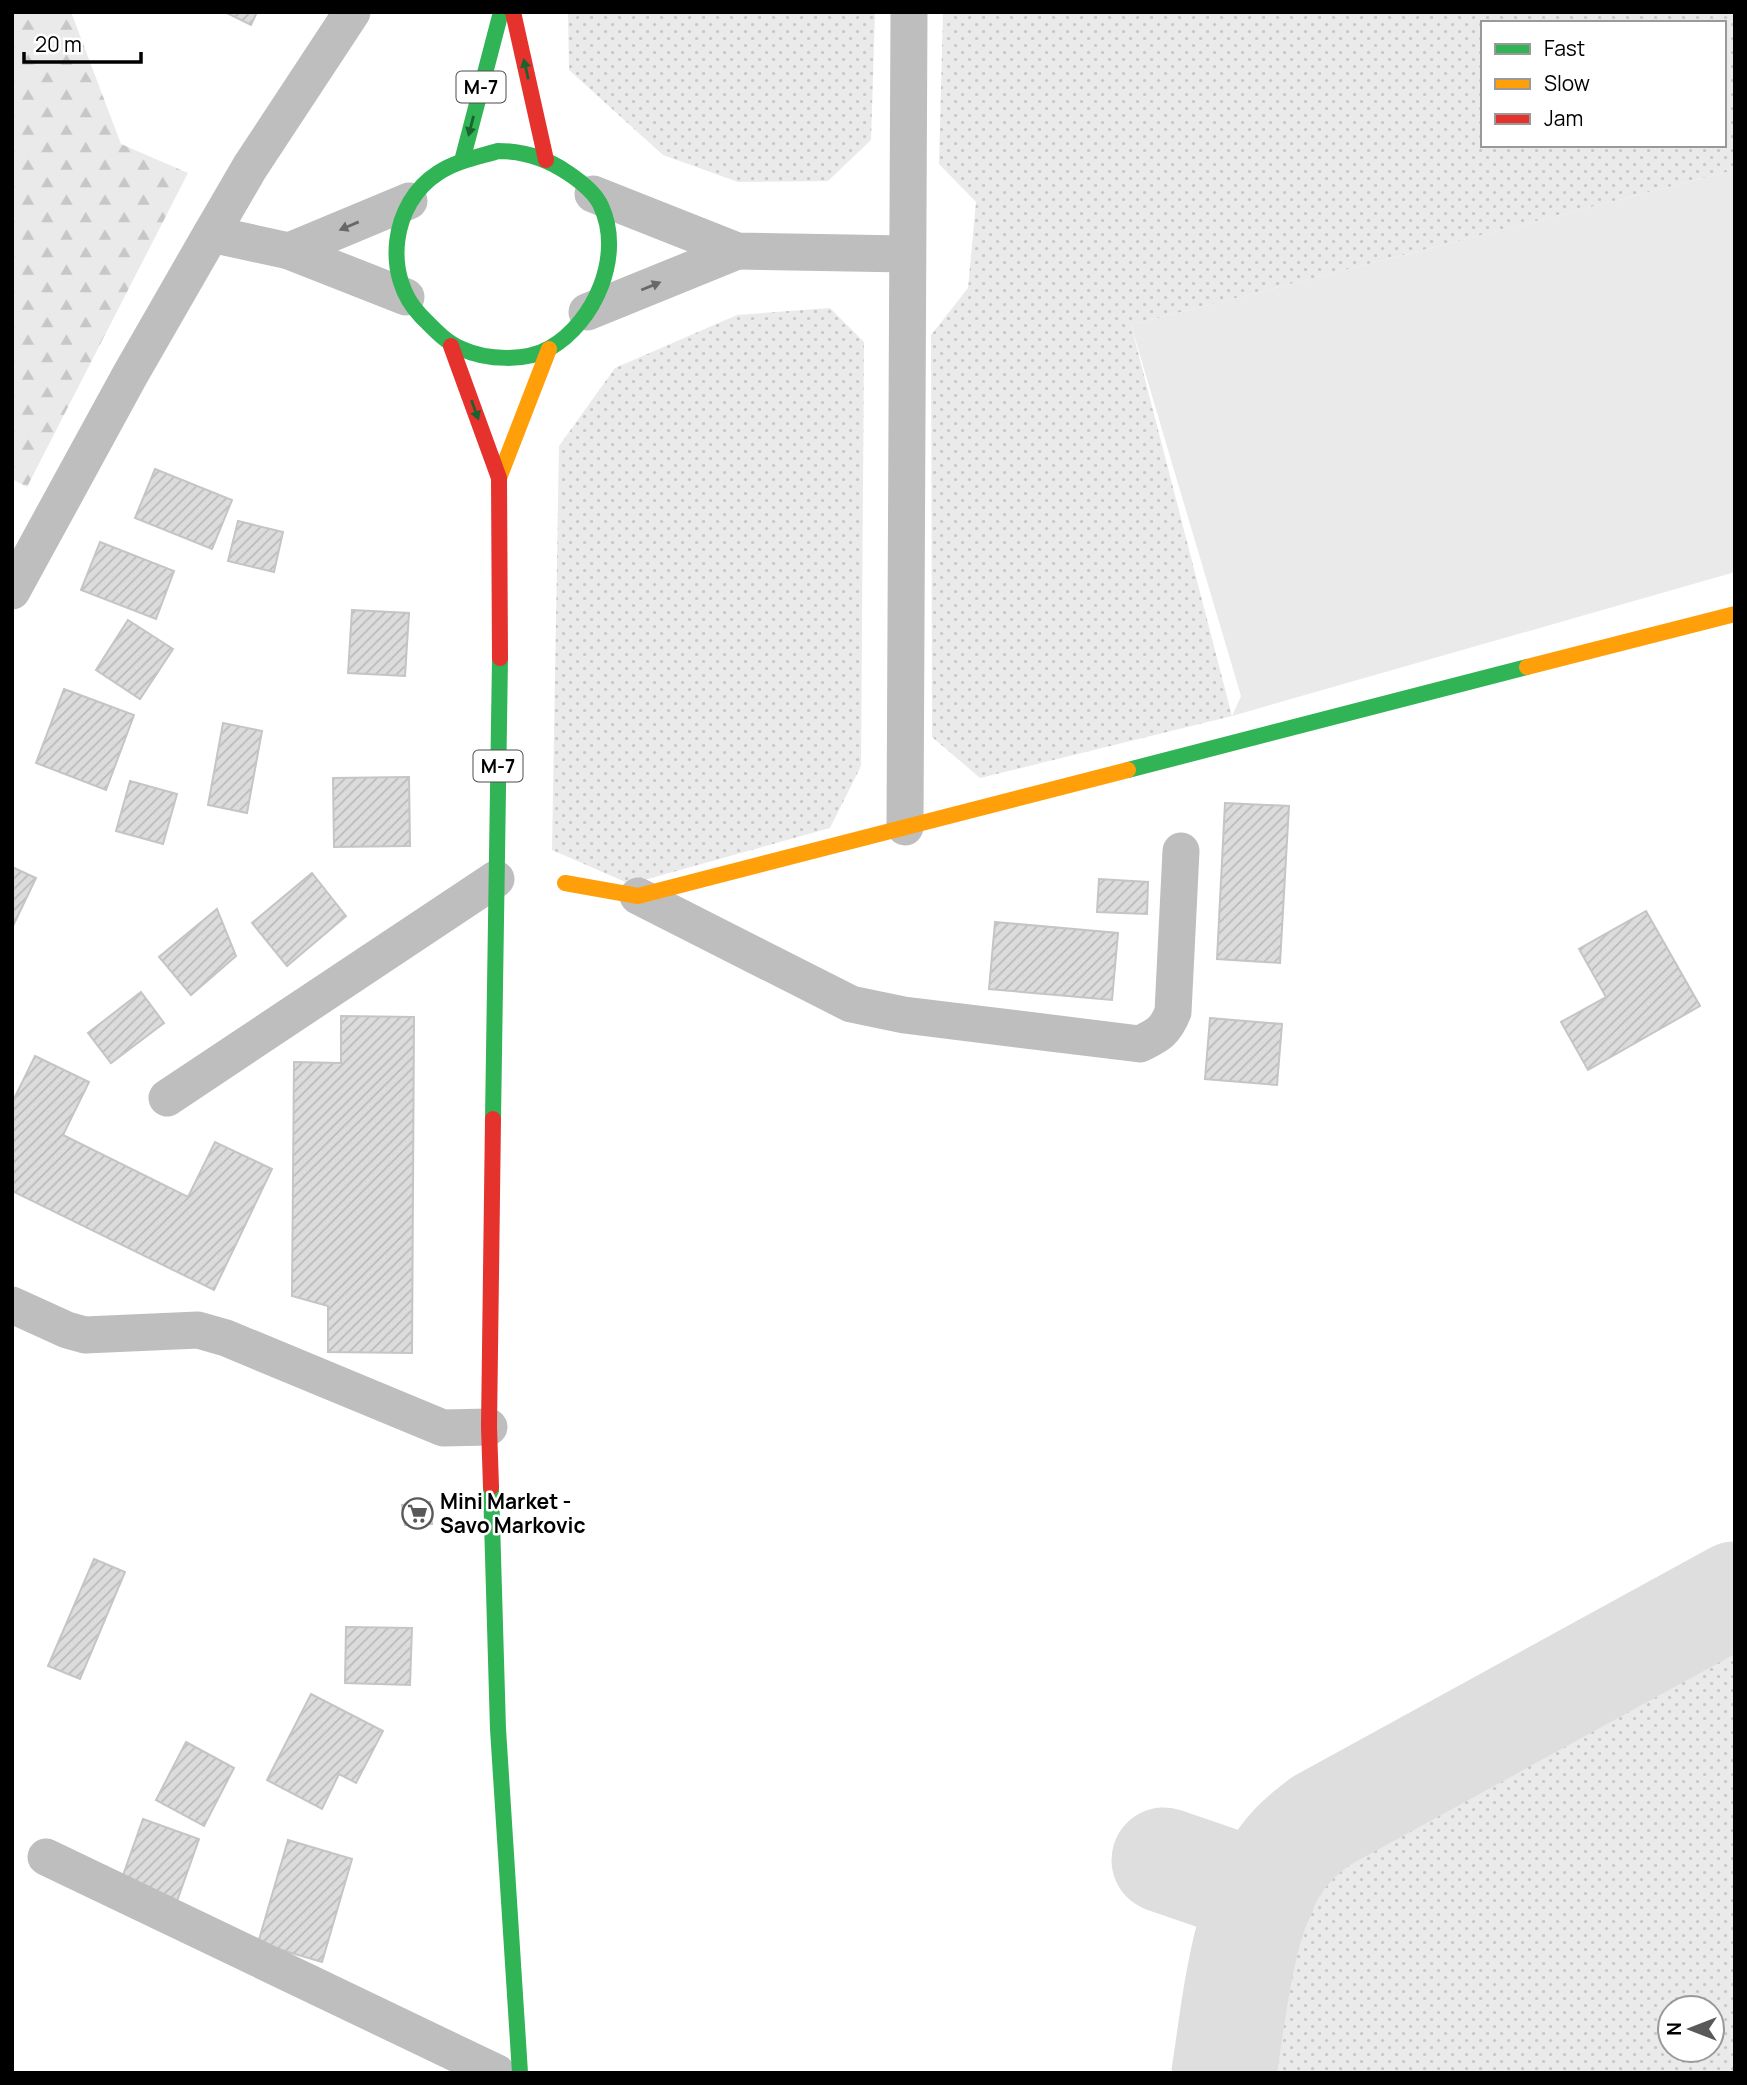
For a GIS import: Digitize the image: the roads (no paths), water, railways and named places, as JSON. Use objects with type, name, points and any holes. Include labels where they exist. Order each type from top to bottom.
[{"type":"main road","name":"M-7","points":[[462,161],[500,12]]},
{"type":"main road","name":"M-7","points":[[513,12],[546,160]]},
{"type":"main road","name":"M-7","points":[[409,201],[436,174],[462,161],[498,150],[526,152],[546,160],[567,172],[593,194],[602,207],[610,240],[605,275],[587,312],[571,332],[549,349],[517,357],[485,356],[451,346]]},
{"type":"main road","points":[[406,297],[398,269],[402,220],[409,201]]},
{"type":"main road","name":"M-7","points":[[406,297],[451,346],[499,478],[489,1427],[498,1729],[520,2073]]},
{"type":"main road","name":"M-7","points":[[499,478],[549,349]]},
{"type":"main road","points":[[565,883],[638,896],[1735,614]]},
{"type":"street","points":[[12,591],[130,374],[250,167],[352,12]]},
{"type":"street","points":[[905,827],[909,12]]},
{"type":"street","points":[[593,194],[737,251],[906,254]]},
{"type":"street","points":[[289,251],[409,201]]},
{"type":"street","points":[[211,234],[289,251],[406,297]]},
{"type":"street","points":[[587,312],[737,251]]},
{"type":"street","points":[[638,896],[851,1004],[904,1014],[1140,1044],[1166,1027],[1173,1012],[1181,851]]},
{"type":"street","points":[[167,1098],[496,879]]},
{"type":"street","points":[[12,1305],[67,1330],[85,1335],[198,1330],[233,1341],[443,1428],[489,1427]]},
{"type":"street","points":[[46,1857],[497,2073]]},
{"type":"place","name":"Mini Market - Savo Markovic","points":[[417,1514]]}]
